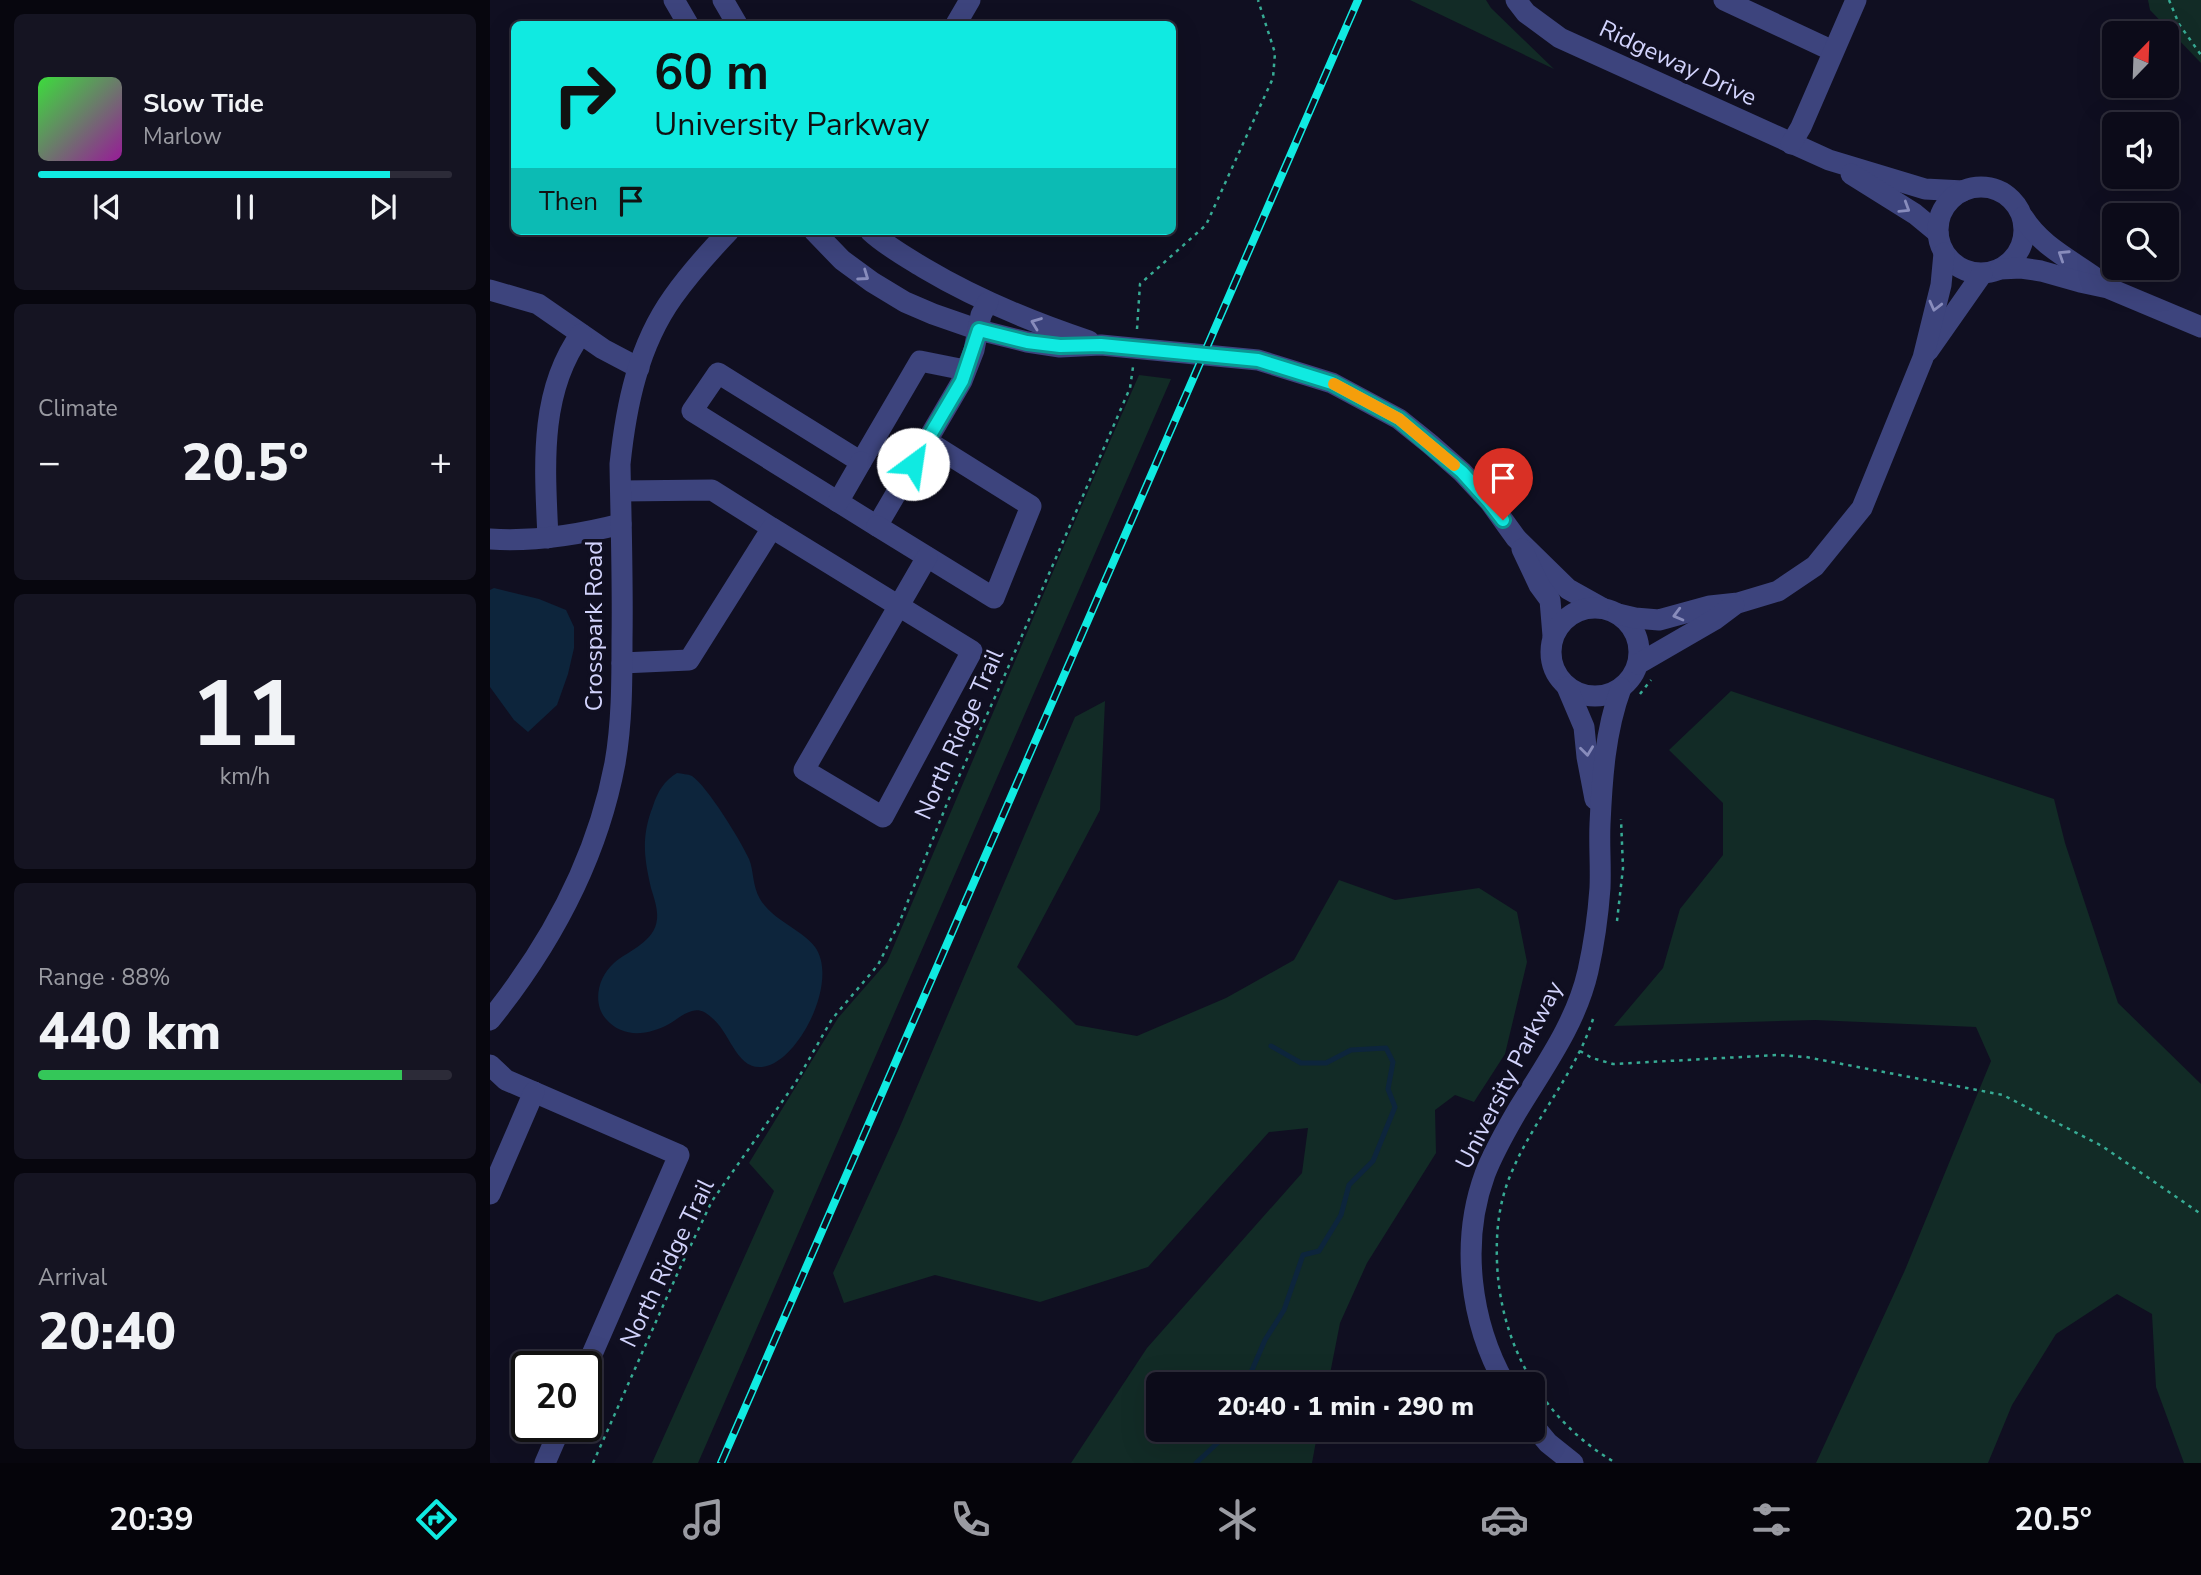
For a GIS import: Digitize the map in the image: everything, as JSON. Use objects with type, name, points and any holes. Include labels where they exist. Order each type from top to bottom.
[{"type":"street","points":[[674,0],[686,21]]},
{"type":"street","points":[[723,0],[735,21]]},
{"type":"street","points":[[958,21],[970,0]]},
{"type":"street","name":"Ridgeway Drive","points":[[1516,0],[1526,13],[1560,38],[1791,144],[1829,160],[1925,189],[1963,191]]},
{"type":"street","points":[[1724,0],[1833,51]]},
{"type":"street","points":[[1791,144],[1801,127],[1856,0]]},
{"type":"street","name":"Ridgeway Drive","points":[[1829,160],[1915,214],[1941,243]]},
{"type":"street","points":[[818,235],[842,260],[905,302],[979,330],[1027,342],[1060,346],[1101,345],[1258,360],[1332,383],[1399,419],[1462,472],[1516,538],[1568,589],[1610,611],[1629,623],[1637,636],[1640,650],[1638,664],[1631,678],[1621,688],[1607,695],[1592,696],[1577,693],[1567,687],[1555,673],[1550,659],[1550,644],[1564,619],[1576,611],[1590,607],[1610,611],[1634,618],[1659,620],[1710,606],[1738,603],[1778,591],[1815,566],[1862,508],[1923,358],[1941,285],[1938,223],[1943,209],[1952,197],[1979,186],[2005,193],[2015,203],[2032,233],[2108,288]]},
{"type":"street","points":[[1923,358],[1991,271],[2008,264],[2018,254],[2024,242],[2025,228],[2022,217]]},
{"type":"street","name":"Crosspark Road","points":[[490,1020],[519,984],[575,888],[606,803],[615,762],[622,706],[620,464],[624,425],[639,368],[660,319],[672,298],[725,235]]},
{"type":"street","points":[[875,235],[945,281],[988,302],[1101,345]]},
{"type":"street","points":[[1941,243],[1954,264],[1967,271],[2021,268],[2041,271],[2108,288],[2201,327]]},
{"type":"street","points":[[490,290],[538,304],[603,349],[639,368]]},
{"type":"street","points":[[877,526],[962,381],[974,350],[981,315],[988,302]]},
{"type":"street","points":[[548,538],[545,478],[550,409],[557,379],[569,351],[581,334]]},
{"type":"street","points":[[838,502],[920,361],[965,369]]},
{"type":"street","points":[[861,462],[718,373],[692,411],[994,598],[1031,506],[927,441]]},
{"type":"street","points":[[621,491],[712,490],[899,606],[972,651],[883,817],[804,770],[899,606],[928,557]]},
{"type":"street","points":[[490,539],[513,541],[548,538],[621,524]]},
{"type":"street","points":[[622,663],[689,660],[772,527]]},
{"type":"street","points":[[1516,538],[1539,585],[1550,600],[1553,636]]},
{"type":"street","points":[[1638,664],[1738,603]]},
{"type":"street","name":"University Parkway","points":[[1567,687],[1584,727],[1600,825]]},
{"type":"street","name":"University Parkway","points":[[1498,1372],[1479,1322],[1472,1281],[1476,1211],[1485,1176],[1499,1144],[1555,1051],[1577,1005],[1587,974],[1596,931],[1600,885],[1600,825],[1609,726],[1621,688]]},
{"type":"street","points":[[490,1065],[506,1080],[679,1155],[593,1351]]},
{"type":"street","points":[[490,1194],[534,1092]]},
{"type":"street","points":[[1545,1439],[1573,1463]]},
{"type":"street","points":[[545,1463],[554,1442]]},
{"type":"path","name":"North Ridge Trail","points":[[593,1463],[712,1201],[796,1082],[832,1019],[878,965],[900,921],[948,801],[1130,388],[1140,284],[1206,225],[1273,78],[1275,53],[1258,0]]},
{"type":"path","points":[[2169,0],[2179,24],[2201,55]]},
{"type":"path","points":[[1580,1051],[1592,1058],[1613,1063],[1778,1055],[1805,1057],[2003,1095],[2102,1146],[2201,1214]]},
{"type":"green space","points":[[1410,0],[1486,0],[1554,69]]},
{"type":"green space","points":[[2148,0],[2201,0],[2201,63],[2179,40],[2179,21],[2161,21],[2150,10]]},
{"type":"green space","points":[[1139,375],[1171,379],[698,1463],[652,1463],[774,1191],[749,1163],[838,1018],[887,962]]},
{"type":"green space","points":[[1731,691],[2054,799],[2065,843],[2118,1003],[2201,1084],[2201,1463],[2184,1463],[2156,1387],[2152,1314],[2117,1294],[2056,1334],[2012,1405],[1988,1463],[1816,1463],[1905,1270],[1991,1061],[1976,1027],[1815,1020],[1614,1026],[1663,968],[1680,909],[1723,855],[1723,803],[1669,750]]},
{"type":"green space","points":[[1105,701],[1100,810],[1017,967],[1076,1025],[1137,1036],[1226,998],[1294,960],[1339,880],[1395,900],[1479,888],[1517,912],[1527,962],[1505,1054],[1474,1102],[1455,1095],[1435,1110],[1436,1153],[1367,1263],[1340,1323],[1330,1372],[1146,1372],[1146,1442],[1316,1442],[1312,1463],[1071,1463],[1147,1348],[1302,1173],[1308,1128],[1269,1132],[1148,1267],[1040,1302],[935,1275],[844,1303],[833,1273],[899,1129],[1075,717]]},
{"type":"water","points":[[494,588],[539,599],[566,610],[574,627],[574,648],[557,705],[528,732],[514,720],[490,687],[490,590]]},
{"type":"water","points":[[677,773],[692,776],[706,791],[745,851],[751,864],[756,889],[765,907],[809,940],[821,961],[820,995],[805,1030],[782,1058],[770,1065],[759,1067],[742,1059],[718,1024],[702,1011],[689,1012],[653,1031],[636,1033],[620,1030],[613,1025],[606,1019],[599,1005],[599,990],[608,969],[646,940],[655,927],[657,911],[645,857],[645,837],[659,791],[668,779]]},
{"type":"waterway","points":[[1251,1372],[1265,1340],[1284,1310],[1303,1255],[1319,1251],[1341,1215],[1349,1185],[1373,1161],[1395,1107],[1388,1089],[1393,1062],[1386,1048],[1351,1050],[1326,1063],[1301,1063],[1271,1046]]},
{"type":"waterway","points":[[1196,1463],[1219,1442]]},
{"type":"railway","points":[[721,1463],[1358,0]]},
{"type":"slow traffic","points":[[1334,384],[1399,419],[1454,465]]},
{"type":"route","points":[[913,464],[962,381],[979,330],[1027,342],[1060,346],[1101,345],[1258,360],[1332,383],[1399,419],[1462,472],[1503,520]]}]
